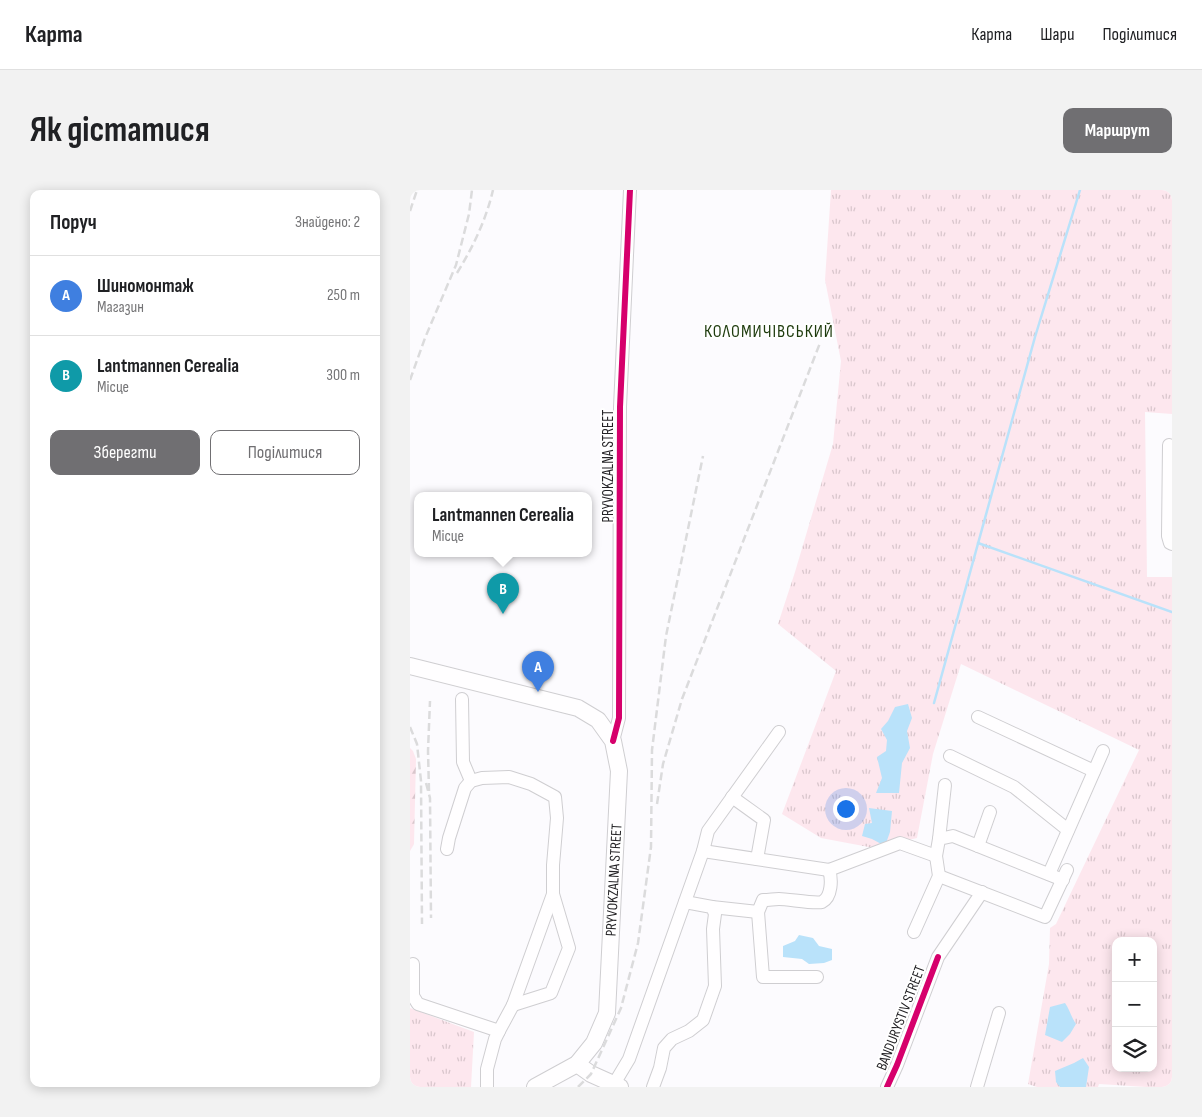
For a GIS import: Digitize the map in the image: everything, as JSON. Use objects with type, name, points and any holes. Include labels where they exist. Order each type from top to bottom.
[{"type":"main road","points":[[410,666],[578,708],[598,720],[613,741]]},
{"type":"main road","name":"PRYVOKZALNA STREET","points":[[535,1087],[577,1064],[594,1043],[608,1013],[620,771],[613,741]]},
{"type":"main road","points":[[577,1064],[591,1074],[617,1086]]},
{"type":"street","name":"PRYVOKZALNA STREET","points":[[613,741],[619,718],[620,407],[630,190]]},
{"type":"street","points":[[1169,445],[1168,536],[1172,544]]},
{"type":"street","points":[[462,699],[463,762],[471,781]]},
{"type":"street","points":[[978,717],[1094,771]]},
{"type":"street","points":[[617,1086],[629,1059],[703,851],[708,831],[779,732]]},
{"type":"street","points":[[1049,874],[1103,751]]},
{"type":"street","points":[[950,756],[1014,787],[1068,830]]},
{"type":"street","points":[[447,849],[465,788],[471,781],[482,778],[509,777],[531,784],[555,797],[557,818],[553,865],[553,894],[569,948],[551,993],[513,1005]]},
{"type":"street","points":[[914,932],[940,876],[936,856],[945,785]]},
{"type":"street","points":[[732,797],[764,820],[757,859]]},
{"type":"street","points":[[978,846],[990,812]]},
{"type":"street","points":[[939,839],[953,836],[1049,874],[1065,875],[1045,917],[940,876]]},
{"type":"street","points":[[703,851],[829,870],[900,844],[936,856]]},
{"type":"street","points":[[817,976],[764,976],[758,912],[763,900],[820,902],[827,898],[831,876],[829,870]]},
{"type":"street","name":"BANDURYSTIV STREET","points":[[891,1086],[897,1065],[938,957],[982,892]]},
{"type":"street","points":[[487,1087],[487,1069],[498,1030],[513,1005],[553,894]]},
{"type":"street","points":[[685,902],[758,912]]},
{"type":"street","points":[[653,1087],[660,1068],[664,1048],[672,1039],[689,1031],[703,1020],[715,986],[713,930],[715,914],[712,907]]},
{"type":"street","points":[[413,964],[413,996],[418,1004],[498,1030]]},
{"type":"street","points":[[977,1087],[999,1013]]},
{"type":"green space","points":[[831,190],[1172,190],[1172,414],[1145,412],[1147,577],[1172,577],[1172,1087],[1099,1084],[1098,1087],[1037,1087],[1028,1084],[1049,964],[1050,928],[1056,924],[1139,750],[961,664],[933,754],[917,838],[874,848],[821,838],[782,814],[836,671],[778,624],[833,444],[841,361],[825,280]]},
{"type":"green space","points":[[410,748],[416,759],[414,844],[410,851]]},
{"type":"green space","points":[[410,1008],[474,1032],[471,1087],[410,1087]]},
{"type":"water","points":[[908,704],[912,718],[907,731],[910,748],[902,763],[899,793],[876,793],[882,778],[877,757],[886,751],[887,740],[881,729],[888,721],[895,707]]},
{"type":"water","points":[[869,808],[892,811],[890,832],[885,846],[862,836],[865,824],[872,823]]},
{"type":"water","points":[[799,935],[813,938],[819,946],[832,949],[832,960],[824,963],[809,964],[802,959],[783,957],[783,946],[795,941]]},
{"type":"water","points":[[1065,1003],[1076,1024],[1062,1042],[1045,1035],[1050,1007]]},
{"type":"water","points":[[1083,1058],[1089,1067],[1086,1087],[1060,1087],[1056,1082],[1055,1071]]},
{"type":"waterway","points":[[934,703],[1035,337],[1080,190]]},
{"type":"waterway","points":[[978,543],[1172,612]]},
{"type":"railway","points":[[410,211],[417,190]]},
{"type":"railway","points":[[410,380],[425,338],[456,265],[469,214],[472,190]]},
{"type":"railway","points":[[457,273],[478,233],[487,212],[493,190]]},
{"type":"railway","points":[[657,804],[663,764],[682,699],[820,343]]},
{"type":"railway","points":[[578,1087],[591,1074],[621,1008],[638,943],[651,847],[652,750],[666,636],[703,456]]},
{"type":"railway","points":[[429,791],[430,701]]},
{"type":"railway","points":[[410,727],[417,744],[421,781],[422,924]]},
{"type":"railway","points":[[426,783],[430,798],[431,918]]},
{"type":"cycle path","points":[[613,741],[619,718],[620,407],[630,190]]},
{"type":"cycle path","points":[[887,1087],[938,957]]},
{"type":"place","name":"Lantmannen Cerealia","points":[[503,614]]},
{"type":"place","name":"Шиномонтаж","points":[[538,692]]},
{"type":"district","name":"КОЛОМИЧІВСЬКИЙ","points":[[769,331]]}]
